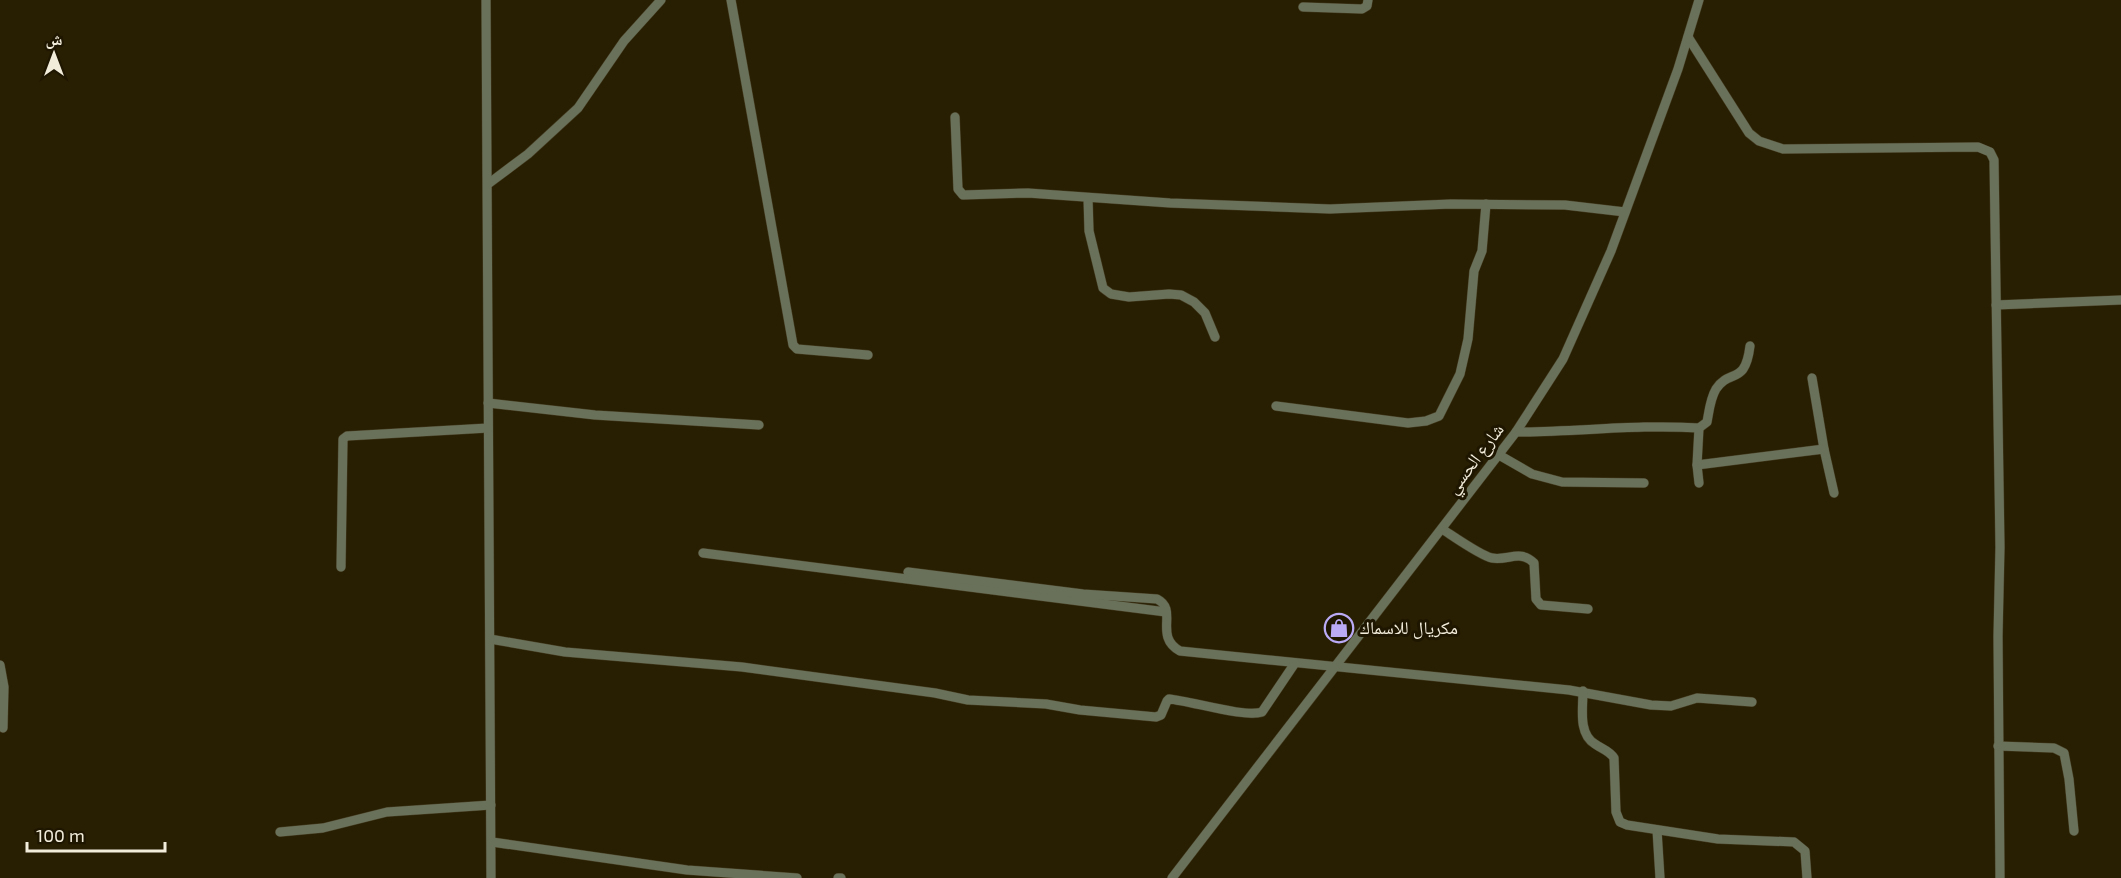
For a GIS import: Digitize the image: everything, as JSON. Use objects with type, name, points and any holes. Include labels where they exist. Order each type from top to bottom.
[{"type":"street","points":[[486,0],[491,878]]},
{"type":"street","points":[[488,184],[528,154],[578,108],[624,41],[661,0]]},
{"type":"street","points":[[731,0],[793,345],[797,349],[868,355]]},
{"type":"street","points":[[1303,7],[1362,9],[1367,6],[1368,0]]},
{"type":"street","name":"شارع الحسي","points":[[1172,878],[1499,455],[1563,358],[1611,251],[1688,37],[1699,0]]},
{"type":"street","points":[[1688,37],[1741,123],[1754,137],[1770,146],[1783,149],[1974,146],[1982,147],[1990,152],[1994,165],[2000,547],[1998,746],[2000,878]]},
{"type":"street","points":[[955,117],[958,189],[963,195],[1028,193],[1088,198],[1330,209],[1486,204],[1565,205],[1625,212]]},
{"type":"street","points":[[1088,198],[1089,231],[1103,288],[1111,294],[1129,297],[1169,294],[1181,296],[1194,302],[1205,313],[1215,337]]},
{"type":"street","points":[[1276,406],[1408,423],[1426,421],[1439,416],[1460,374],[1465,351],[1474,271],[1482,250],[1486,204]]},
{"type":"street","points":[[1996,305],[2121,300]]},
{"type":"street","points":[[1516,432],[1665,426],[1700,428],[1707,422],[1717,388],[1727,379],[1741,373],[1748,360],[1749,346]]},
{"type":"street","points":[[1812,378],[1834,492]]},
{"type":"street","points":[[488,404],[595,415],[759,425]]},
{"type":"street","points":[[341,567],[343,439],[346,436],[488,428]]},
{"type":"street","points":[[1699,483],[1697,465],[1700,428]]},
{"type":"street","points":[[1697,465],[1824,449]]},
{"type":"street","points":[[1499,455],[1532,474],[1562,482],[1644,483]]},
{"type":"street","points":[[1442,529],[1491,558],[1511,555],[1530,558],[1534,562],[1536,599],[1541,605],[1588,609]]},
{"type":"street","points":[[703,553],[1166,612]]},
{"type":"street","points":[[908,572],[1083,594],[1157,599],[1163,602],[1166,612],[1168,641],[1180,651],[1582,691],[1651,705],[1671,706],[1697,698],[1752,702]]},
{"type":"street","points":[[490,639],[565,652],[742,667],[935,693],[968,700],[1046,704],[1156,717],[1161,715],[1169,699],[1257,714],[1262,712],[1295,663]]},
{"type":"street","points":[[0,665],[4,687],[3,728]]},
{"type":"street","points":[[1582,691],[1586,735],[1614,758],[1618,819],[1627,825],[1718,839],[1794,842],[1802,847],[1807,855],[1807,878]]},
{"type":"street","points":[[1998,746],[2054,748],[2064,753],[2074,831]]},
{"type":"street","points":[[280,832],[333,826],[387,812],[491,805]]},
{"type":"street","points":[[1657,830],[1660,878]]},
{"type":"street","points":[[492,842],[687,870],[796,878]]},
{"type":"place","name":"مكريال للاسماك","points":[[1339,628]]}]
